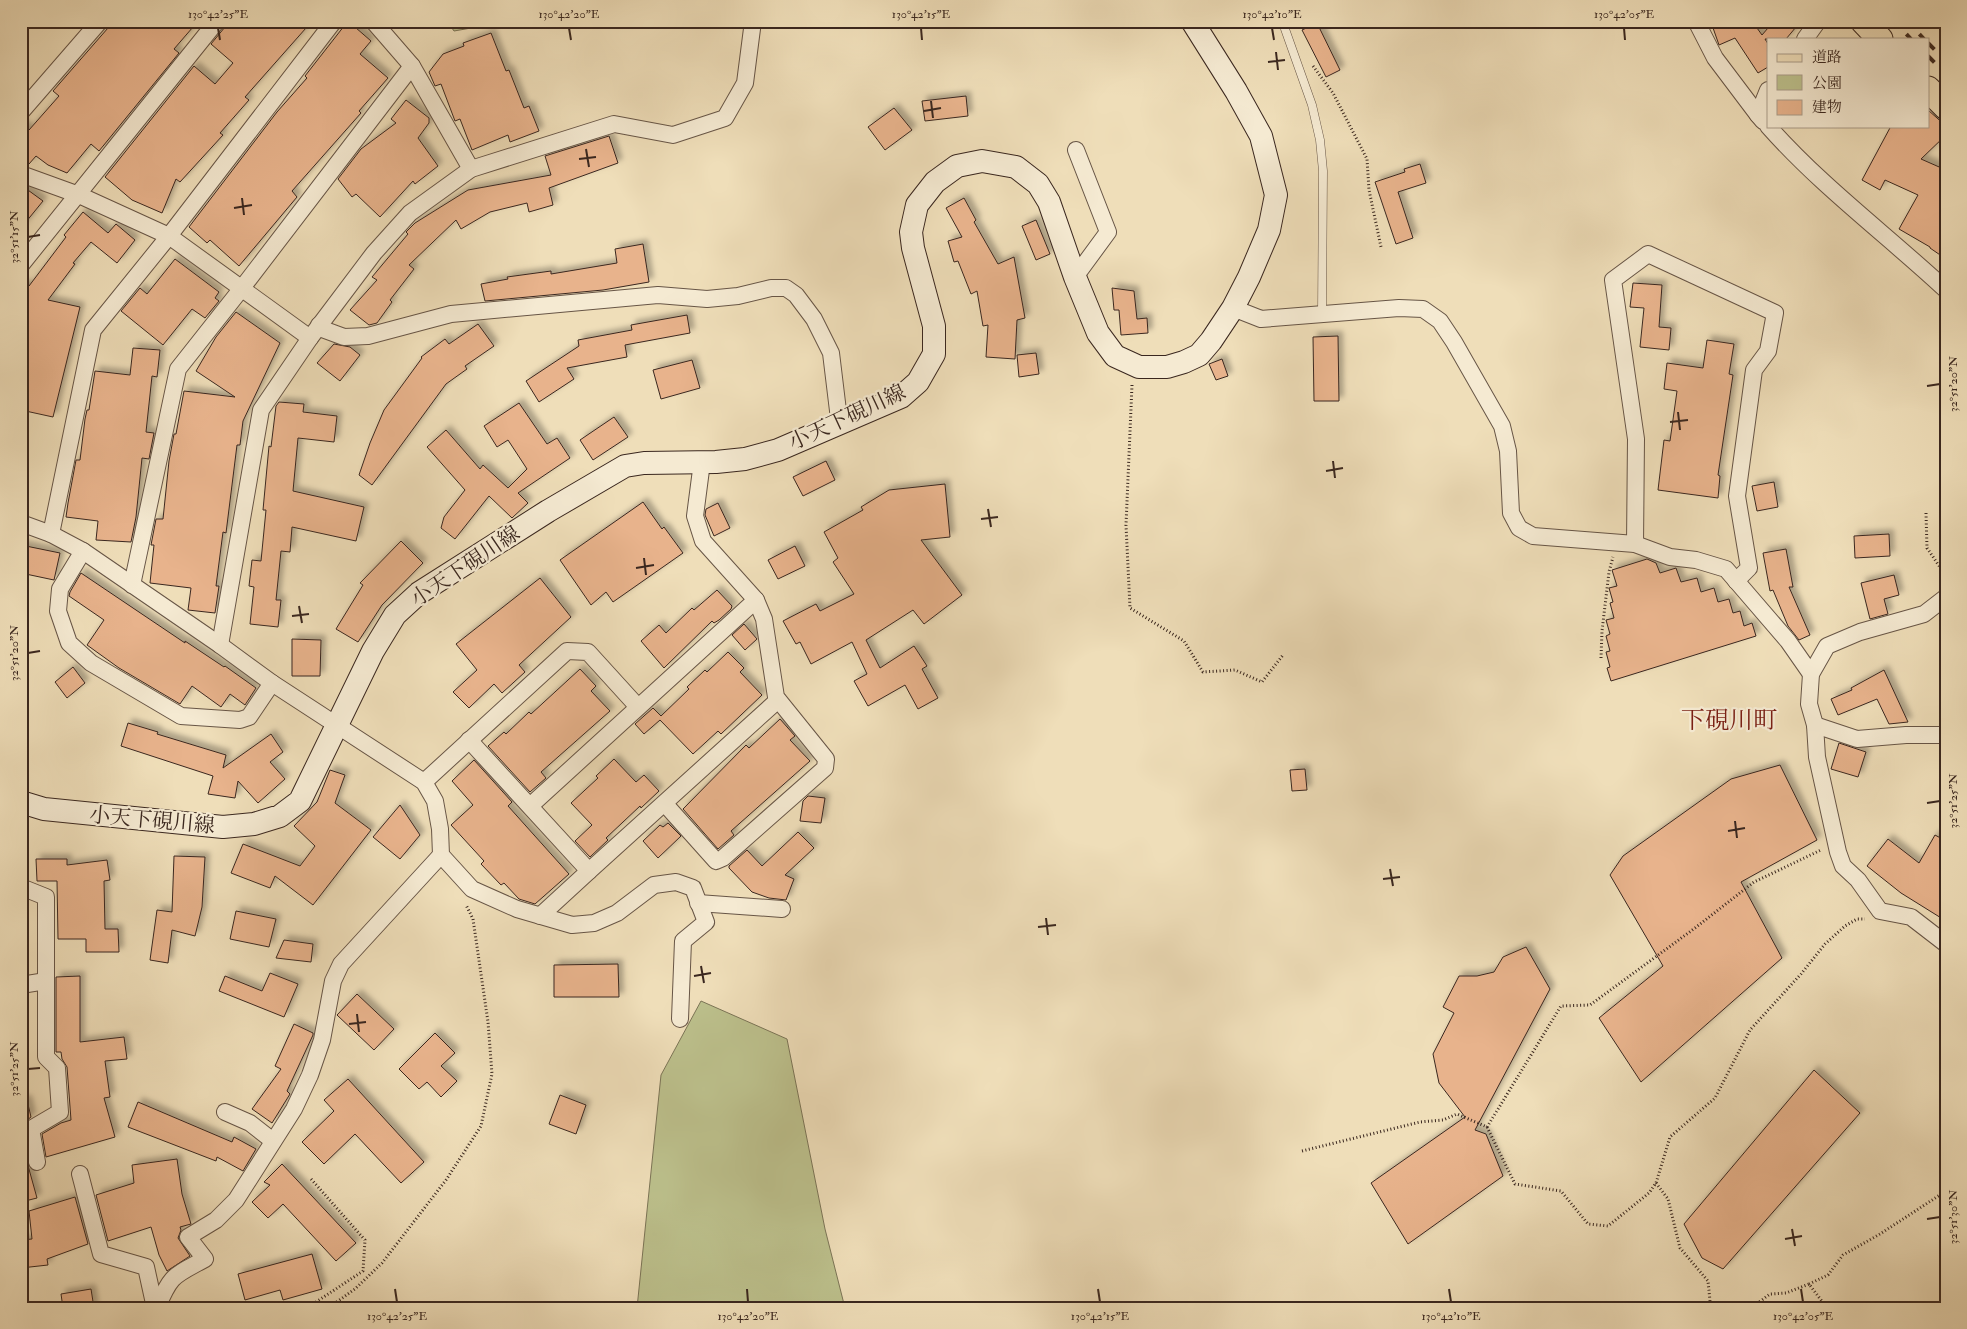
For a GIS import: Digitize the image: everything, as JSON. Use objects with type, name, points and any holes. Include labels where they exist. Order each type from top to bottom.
[{"type":"main road","name":"小天下硯川線","points":[[21,802],[44,810],[223,827],[254,824],[280,816],[300,801],[373,651],[395,615],[419,593],[548,511],[625,466],[644,462],[702,462],[745,459],[770,452],[842,424],[901,397],[918,382],[934,354],[934,326],[913,248],[911,232],[917,205],[935,182],[957,166],[982,161],[1016,167],[1038,184],[1049,202],[1075,277],[1098,333],[1114,356],[1139,367],[1167,368],[1199,355],[1211,341],[1233,308],[1249,276],[1269,230],[1276,194],[1261,136],[1236,91],[1192,21]]},
{"type":"main road","points":[[1863,21],[1879,38]]},
{"type":"main road","points":[[1930,91],[1946,107]]},
{"type":"street","points":[[21,112],[100,21]]},
{"type":"street","points":[[21,265],[217,21]]},
{"type":"street","points":[[51,534],[93,330],[169,236],[334,21]]},
{"type":"street","points":[[373,21],[412,66],[471,169]]},
{"type":"street","points":[[220,644],[260,410],[315,331],[374,252],[410,213],[471,169],[614,124],[672,135],[724,118],[745,83],[753,21]]},
{"type":"street","points":[[1696,21],[1715,58],[1765,122]]},
{"type":"street","points":[[1806,38],[1818,21]]},
{"type":"street","points":[[132,584],[178,369],[412,66]]},
{"type":"street","points":[[1765,122],[1767,101]]},
{"type":"street","points":[[1770,128],[1795,157],[1946,290]]},
{"type":"street","points":[[1075,277],[1108,232],[1076,150]]},
{"type":"street","points":[[21,174],[79,194],[169,236],[242,288],[315,331],[325,330],[344,337],[368,336],[452,314],[658,295],[707,299],[738,296],[771,288],[786,288],[796,295],[814,319],[831,353],[839,419],[842,424]]},
{"type":"street","points":[[1635,544],[1636,439],[1613,280],[1648,254],[1775,313],[1768,351],[1754,370],[1738,496],[1749,568],[1736,581]]},
{"type":"street","points":[[1233,308],[1261,319],[1399,308],[1422,309],[1440,321],[1502,426],[1508,451],[1511,513],[1519,528],[1533,536],[1635,544],[1670,557],[1696,560],[1726,569],[1788,640],[1811,674]]},
{"type":"street","points":[[665,804],[716,861],[723,858],[825,768],[826,759],[776,697],[764,619],[756,600],[703,541],[695,516],[702,462]]},
{"type":"street","points":[[21,523],[51,534],[83,551],[220,644],[272,683],[424,782],[435,801],[442,855],[472,888],[517,909],[572,925],[594,923],[618,913],[654,885],[676,882],[693,888],[706,922],[683,942],[680,1019]]},
{"type":"street","points":[[83,551],[60,589],[58,611],[69,643],[92,664],[181,716],[240,720],[248,717],[272,683]]},
{"type":"street","points":[[1946,597],[1924,614],[1860,632],[1827,646],[1811,674],[1809,704],[1815,725],[1817,757],[1838,852],[1843,866],[1858,880],[1880,911],[1911,917],[1946,944]]},
{"type":"street","points":[[530,806],[756,600]]},
{"type":"street","points":[[424,782],[567,651],[588,652],[638,706]]},
{"type":"street","points":[[540,916],[778,700]]},
{"type":"street","points":[[1815,725],[1857,739],[1946,735]]},
{"type":"street","points":[[469,740],[589,871]]},
{"type":"street","points":[[156,1308],[166,1285],[172,1278],[205,1259],[188,1238],[216,1220],[236,1200],[294,1109],[310,1075],[322,1040],[333,981],[341,964],[442,855]]},
{"type":"street","points":[[21,887],[46,897],[46,1057],[57,1068],[60,1112],[31,1129],[37,1162]]},
{"type":"street","points":[[698,903],[782,908]]},
{"type":"street","points":[[21,985],[46,981]]},
{"type":"street","points":[[225,1112],[250,1123],[273,1141]]},
{"type":"street","points":[[80,1174],[100,1254],[146,1267],[156,1308]]},
{"type":"lane","points":[[1285,21],[1286,30],[1312,105],[1320,140],[1323,171],[1322,315]]},
{"type":"path","points":[[1309,61],[1333,93],[1367,159],[1369,190],[1381,247]]},
{"type":"path","points":[[1132,364],[1126,525],[1130,608],[1184,641],[1203,672],[1235,670],[1262,682],[1283,656]]},
{"type":"path","points":[[1926,513],[1927,548],[1946,576]]},
{"type":"path","points":[[1601,658],[1602,631],[1609,572],[1618,542]]},
{"type":"path","points":[[1487,1127],[1561,1006],[1590,1005],[1754,882],[1827,848],[1838,852]]},
{"type":"path","points":[[328,1308],[355,1289],[382,1263],[446,1180],[481,1126],[492,1074],[488,1022],[473,919],[465,903]]},
{"type":"path","points":[[1302,1151],[1420,1122],[1443,1120],[1457,1114],[1487,1127],[1514,1184],[1561,1191],[1588,1224],[1608,1226],[1649,1193],[1656,1183],[1670,1137],[1715,1098],[1750,1030],[1801,974],[1825,944],[1845,926],[1857,919],[1866,919]]},
{"type":"path","points":[[307,1308],[362,1271],[364,1240],[311,1180]]},
{"type":"path","points":[[1656,1183],[1668,1199],[1680,1248],[1708,1280],[1710,1301],[1715,1308]]},
{"type":"path","points":[[1751,1308],[1770,1294],[1786,1293],[1828,1275],[1843,1254],[1880,1234],[1946,1191]]},
{"type":"path","points":[[1809,1284],[1827,1308]]},
{"type":"green space","points":[[447,21],[511,21],[454,31]]},
{"type":"green space","points":[[701,1001],[787,1039],[825,1229],[845,1308],[637,1308],[661,1075]]},
{"type":"building","points":[[110,21],[185,21],[193,27],[174,49],[179,53],[99,151],[91,144],[67,173],[48,165],[36,156],[29,164],[21,157],[21,123],[29,130],[59,96],[53,91],[108,28]]},
{"type":"building","points":[[227,21],[298,21],[306,28],[245,97],[249,100],[220,133],[223,135],[180,182],[176,179],[162,213],[132,200],[105,177],[194,66],[215,84],[233,63],[211,44],[225,27]]},
{"type":"building","points":[[348,21],[371,41],[360,54],[388,78],[359,111],[361,113],[292,191],[297,197],[239,266],[210,240],[207,243],[189,227],[277,112],[307,78],[305,76]]},
{"type":"building","points":[[1722,21],[1752,21],[1762,35],[1774,21],[1801,21],[1787,38],[1765,39],[1767,42],[1767,68],[1758,73],[1735,38],[1719,45],[1712,25]]},
{"type":"building","points":[[1317,23],[1340,70],[1326,77],[1302,30]]},
{"type":"building","points":[[491,33],[506,71],[509,70],[524,108],[529,106],[539,131],[510,142],[508,135],[472,150],[460,119],[455,121],[441,84],[435,86],[429,72],[443,54],[464,46],[463,43]]},
{"type":"building","points":[[966,96],[968,116],[925,121],[922,101]]},
{"type":"building","points":[[406,100],[429,118],[429,123],[418,138],[438,166],[415,184],[413,181],[380,217],[356,194],[352,197],[338,179],[361,149],[396,123],[391,119]]},
{"type":"building","points":[[894,108],[912,130],[885,150],[868,127]]},
{"type":"building","points":[[1930,112],[1946,126],[1946,135],[1921,159],[1946,170],[1946,259],[1930,247],[1899,229],[1918,195],[1885,180],[1880,190],[1862,180],[1890,128],[1930,128]]},
{"type":"building","points":[[609,136],[618,163],[549,188],[553,205],[529,212],[527,203],[490,212],[461,229],[456,220],[409,265],[414,269],[390,300],[392,302],[377,323],[369,325],[350,310],[377,280],[372,277],[415,223],[468,190],[551,175],[545,156]]},
{"type":"building","points":[[1420,164],[1426,183],[1398,192],[1413,238],[1396,244],[1375,182],[1405,172],[1404,169]]},
{"type":"building","points":[[21,185],[43,201],[21,228]]},
{"type":"building","points":[[964,198],[976,220],[974,222],[998,264],[1014,257],[1025,318],[1017,320],[1015,359],[986,357],[988,325],[983,326],[977,291],[971,294],[958,261],[954,262],[948,241],[962,237],[946,208]]},
{"type":"building","points":[[83,212],[108,233],[116,224],[135,240],[117,263],[91,242],[73,263],[75,264],[48,300],[80,307],[53,417],[21,410],[21,284],[29,286],[66,237],[64,235]]},
{"type":"building","points":[[1036,220],[1050,254],[1036,260],[1022,226]]},
{"type":"building","points":[[643,244],[649,282],[603,290],[485,301],[481,284],[508,279],[507,277],[551,271],[551,274],[617,263],[615,249]]},
{"type":"building","points":[[175,259],[219,292],[215,298],[219,301],[205,318],[192,309],[163,345],[121,311],[140,288],[147,294]]},
{"type":"building","points":[[1633,283],[1662,285],[1659,327],[1671,328],[1669,350],[1640,347],[1644,308],[1630,307]]},
{"type":"building","points":[[1112,288],[1134,291],[1137,319],[1147,318],[1148,333],[1121,335],[1119,310],[1114,310]]},
{"type":"building","points":[[236,312],[280,343],[243,421],[240,445],[237,445],[226,533],[223,532],[216,586],[219,586],[215,613],[188,610],[191,588],[150,583],[154,545],[151,545],[156,519],[163,519],[169,461],[184,391],[235,397],[196,371],[216,337]]},
{"type":"building","points":[[687,315],[690,333],[625,345],[627,357],[567,368],[574,379],[539,402],[526,381],[579,346],[578,340],[632,330],[631,325]]},
{"type":"building","points":[[478,324],[494,346],[465,366],[467,369],[446,384],[372,485],[359,475],[384,410],[421,357],[445,339],[449,344]]},
{"type":"building","points":[[1338,336],[1339,401],[1314,401],[1313,337]]},
{"type":"building","points":[[1707,340],[1734,344],[1729,374],[1733,375],[1718,475],[1720,476],[1718,498],[1658,490],[1664,440],[1670,441],[1677,391],[1664,389],[1667,363],[1703,368]]},
{"type":"building","points":[[334,344],[350,347],[360,355],[340,381],[317,363]]},
{"type":"building","points":[[133,348],[160,350],[157,377],[152,376],[146,432],[154,433],[149,459],[142,458],[136,517],[131,542],[96,540],[98,521],[66,517],[76,460],[80,460],[85,419],[87,410],[89,410],[95,371],[130,375]]},
{"type":"building","points":[[1036,353],[1039,374],[1019,377],[1017,355]]},
{"type":"building","points":[[1222,359],[1228,376],[1216,380],[1209,364]]},
{"type":"building","points":[[692,360],[700,388],[661,399],[653,370]]},
{"type":"building","points":[[279,402],[304,404],[303,412],[337,416],[334,442],[298,438],[293,491],[364,507],[356,541],[292,527],[290,552],[281,551],[276,600],[281,600],[278,627],[250,624],[254,587],[249,586],[252,560],[261,561],[266,510],[263,510],[269,446],[271,447],[276,406]]},
{"type":"building","points":[[519,403],[547,444],[557,438],[570,458],[518,493],[528,503],[512,518],[489,496],[455,539],[441,528],[444,517],[465,490],[427,447],[446,430],[480,469],[483,465],[508,488],[527,469],[508,440],[497,447],[484,426]]},
{"type":"building","points":[[614,417],[628,437],[593,460],[580,440]]},
{"type":"building","points":[[826,461],[835,480],[803,496],[793,477]]},
{"type":"building","points":[[1774,482],[1778,507],[1757,511],[1752,486]]},
{"type":"building","points":[[945,484],[950,537],[921,540],[962,595],[924,624],[913,610],[866,640],[880,668],[914,646],[927,666],[922,669],[938,698],[918,709],[905,685],[868,706],[854,681],[867,674],[852,642],[811,664],[800,642],[796,644],[783,621],[816,604],[820,611],[854,594],[833,562],[838,558],[824,532],[863,510],[861,507],[889,490]]},
{"type":"building","points":[[643,502],[662,529],[664,527],[683,553],[613,602],[606,592],[591,605],[560,560]]},
{"type":"building","points":[[718,503],[730,528],[714,536],[705,515],[706,509]]},
{"type":"building","points":[[1889,534],[1890,556],[1855,558],[1854,536]]},
{"type":"building","points":[[401,541],[423,563],[382,605],[358,642],[336,629],[363,585],[360,583]]},
{"type":"building","points":[[21,545],[60,553],[54,580],[21,573]]},
{"type":"building","points":[[795,546],[805,566],[778,579],[768,560]]},
{"type":"building","points":[[1786,549],[1793,587],[1789,587],[1810,635],[1799,640],[1788,626],[1773,590],[1770,591],[1763,553]]},
{"type":"building","points":[[1647,559],[1656,563],[1660,573],[1676,568],[1681,582],[1697,578],[1701,592],[1714,588],[1718,602],[1729,599],[1733,613],[1740,611],[1744,626],[1752,623],[1756,636],[1611,681],[1607,668],[1610,667],[1606,652],[1610,651],[1606,636],[1610,634],[1606,620],[1614,618],[1610,603],[1613,602],[1609,588],[1617,586],[1612,570]]},
{"type":"building","points":[[81,573],[256,688],[245,705],[230,694],[221,707],[192,686],[180,704],[119,668],[87,645],[104,620],[69,596]]},
{"type":"building","points":[[1894,575],[1899,595],[1884,599],[1888,614],[1870,619],[1861,583]]},
{"type":"building","points":[[540,578],[571,617],[519,665],[525,672],[502,693],[494,684],[469,708],[453,692],[477,670],[456,644]]},
{"type":"building","points":[[717,590],[732,606],[731,609],[719,620],[714,623],[712,621],[664,668],[641,641],[659,625],[666,633],[692,608],[694,610]]},
{"type":"building","points":[[744,624],[757,639],[745,650],[732,635]]},
{"type":"building","points":[[292,639],[321,640],[320,676],[292,676]]},
{"type":"building","points":[[728,652],[744,668],[740,672],[762,695],[721,734],[718,731],[693,754],[660,720],[644,734],[635,724],[653,708],[661,716],[689,689],[687,687],[705,670],[707,672]]},
{"type":"building","points":[[73,667],[85,683],[67,698],[55,682]]},
{"type":"building","points":[[580,669],[596,686],[591,691],[610,711],[541,772],[546,778],[530,792],[488,746],[504,732],[506,734],[529,712],[531,714]]},
{"type":"building","points":[[1884,670],[1908,722],[1889,724],[1877,699],[1838,715],[1831,699],[1852,690],[1851,688]]},
{"type":"building","points":[[780,719],[795,736],[790,740],[810,761],[731,831],[734,835],[718,849],[683,809],[746,745],[749,748]]},
{"type":"building","points":[[128,723],[226,755],[223,768],[271,734],[283,752],[270,762],[285,779],[258,803],[238,781],[235,798],[208,794],[213,776],[121,746]]},
{"type":"building","points":[[1839,743],[1866,752],[1858,777],[1831,769]]},
{"type":"building","points":[[614,759],[636,782],[644,775],[659,791],[606,838],[608,840],[590,857],[575,841],[592,825],[571,803],[598,778],[596,776]]},
{"type":"building","points":[[474,760],[512,802],[508,806],[569,874],[535,904],[519,899],[504,883],[501,885],[481,864],[484,861],[451,825],[473,805],[452,781]]},
{"type":"building","points":[[1780,765],[1817,840],[1741,882],[1782,958],[1641,1082],[1599,1018],[1663,966],[1610,875],[1623,856],[1731,779]]},
{"type":"building","points":[[1305,769],[1307,790],[1292,791],[1290,770]]},
{"type":"building","points":[[330,770],[345,775],[335,803],[371,830],[313,905],[275,876],[270,888],[231,873],[243,844],[300,866],[315,846],[294,826],[317,802]]},
{"type":"building","points":[[808,796],[825,798],[821,823],[800,821],[803,801]]},
{"type":"building","points":[[400,805],[420,835],[400,859],[373,837]]},
{"type":"building","points":[[668,823],[681,836],[658,858],[643,841],[660,825],[663,827]]},
{"type":"building","points":[[798,832],[814,848],[785,875],[794,879],[786,900],[769,898],[752,892],[729,868],[747,850],[762,866]]},
{"type":"building","points":[[1935,835],[1946,841],[1946,921],[1901,893],[1867,866],[1888,839],[1919,863]]},
{"type":"building","points":[[174,856],[205,857],[202,907],[195,936],[172,930],[168,963],[150,960],[157,910],[172,912]]},
{"type":"building","points":[[36,859],[67,859],[67,865],[107,860],[110,880],[104,881],[105,929],[118,929],[119,952],[86,952],[86,939],[58,939],[57,881],[37,881]]},
{"type":"building","points":[[236,911],[276,919],[269,947],[230,939]]},
{"type":"building","points":[[284,940],[313,944],[311,962],[276,958]]},
{"type":"building","points":[[1526,947],[1550,989],[1475,1130],[1486,1134],[1503,1176],[1408,1244],[1371,1183],[1465,1117],[1439,1083],[1433,1054],[1454,1013],[1443,1007],[1459,976],[1477,976],[1494,972],[1503,957]]},
{"type":"building","points":[[618,964],[619,997],[554,997],[554,965]]},
{"type":"building","points":[[270,973],[298,984],[284,1017],[219,991],[225,976],[262,991]]},
{"type":"building","points":[[80,976],[80,1042],[124,1037],[127,1059],[105,1061],[110,1097],[104,1098],[115,1137],[46,1157],[42,1134],[61,1123],[71,1120],[67,1067],[62,1059],[61,1052],[56,1052],[56,977]]},
{"type":"building","points":[[357,994],[394,1029],[374,1050],[337,1015]]},
{"type":"building","points":[[294,1024],[313,1033],[313,1035],[287,1091],[290,1094],[272,1123],[252,1109],[281,1069],[275,1066]]},
{"type":"building","points":[[435,1033],[455,1053],[441,1066],[457,1081],[441,1097],[427,1082],[419,1089],[399,1069]]},
{"type":"building","points":[[1814,1070],[1860,1113],[1723,1269],[1702,1258],[1684,1224]]},
{"type":"building","points":[[348,1079],[424,1162],[401,1183],[355,1134],[324,1164],[302,1142],[334,1111],[324,1100]]},
{"type":"building","points":[[560,1095],[586,1105],[576,1134],[549,1124]]},
{"type":"building","points":[[21,1100],[27,1100],[31,1117],[22,1124],[21,1129]]},
{"type":"building","points":[[138,1102],[232,1142],[234,1137],[256,1149],[243,1171],[217,1157],[216,1161],[128,1127]]},
{"type":"building","points":[[21,1131],[37,1198],[21,1202]]},
{"type":"building","points":[[177,1159],[182,1194],[191,1224],[180,1227],[181,1230],[178,1238],[190,1256],[167,1271],[159,1255],[151,1227],[108,1241],[96,1195],[134,1183],[132,1165]]},
{"type":"building","points":[[282,1164],[356,1243],[336,1261],[283,1204],[268,1218],[252,1202],[270,1185],[264,1182]]},
{"type":"building","points":[[75,1197],[88,1244],[47,1259],[48,1265],[21,1268],[21,1240],[32,1239],[29,1211]]},
{"type":"building","points":[[312,1254],[322,1289],[283,1300],[280,1290],[245,1300],[238,1274]]},
{"type":"building","points":[[91,1289],[94,1308],[63,1308],[61,1294]]},
{"type":"railway","points":[[1894,21],[1910,38]]},
{"type":"railway","points":[[1907,21],[1923,38]]},
{"type":"railway","points":[[1930,45],[1946,61]]},
{"type":"railway","points":[[1930,58],[1946,74]]},
{"type":"district","name":"下硯川町","points":[[1729,720]]}]
